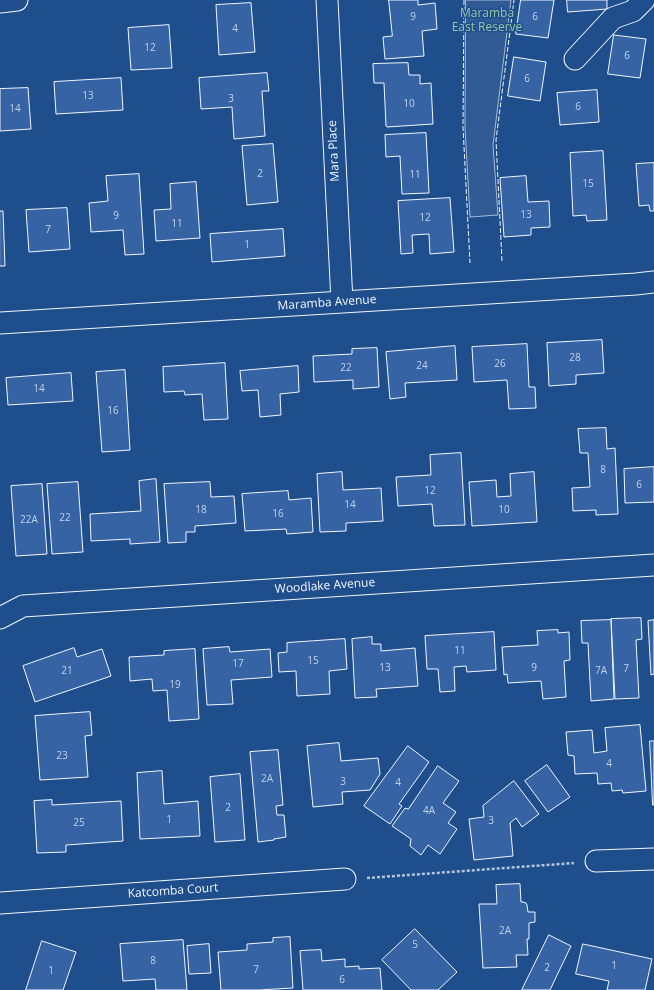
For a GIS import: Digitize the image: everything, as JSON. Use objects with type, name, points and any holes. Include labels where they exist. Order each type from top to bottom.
[{"type":"street","points":[[0,2],[17,0]]},
{"type":"street","name":"Mara Place","points":[[327,0],[342,302]]},
{"type":"street","points":[[575,59],[613,18],[633,11],[644,0]]},
{"type":"street","name":"Maramba Avenue","points":[[0,323],[654,282]]},
{"type":"street","name":"Woodlake Avenue","points":[[0,618],[23,606],[654,565]]},
{"type":"street","points":[[596,861],[654,858]]},
{"type":"street","name":"Katcomba Court","points":[[0,903],[345,879]]},
{"type":"path","points":[[345,879],[596,861]]},
{"type":"shaded area","name":"Maramba East Reserve","points":[[466,0],[511,0],[493,145],[498,215],[470,217],[465,127]]},
{"type":"building","points":[[389,0],[418,0],[418,5],[435,3],[437,29],[422,31],[424,56],[385,59],[383,37],[392,36]]},
{"type":"building","points":[[521,0],[554,0],[548,38],[516,34]]},
{"type":"building","points":[[567,0],[607,0],[607,9],[568,12]]},
{"type":"building","points":[[251,3],[255,52],[219,55],[216,5]]},
{"type":"building","points":[[169,25],[172,68],[131,70],[128,28]]},
{"type":"building","points":[[614,35],[646,39],[640,78],[608,74]]},
{"type":"building","points":[[514,57],[546,62],[540,101],[508,96]]},
{"type":"building","points":[[408,63],[409,75],[420,75],[420,84],[431,83],[433,124],[387,127],[384,83],[374,83],[373,64]]},
{"type":"building","points":[[267,73],[269,91],[262,91],[265,136],[234,139],[232,107],[201,109],[199,78]]},
{"type":"building","points":[[121,78],[123,110],[56,114],[54,82]]},
{"type":"building","points":[[28,88],[31,129],[0,131],[0,89]]},
{"type":"building","points":[[597,90],[599,122],[560,125],[557,93]]},
{"type":"building","points":[[426,133],[429,193],[402,194],[400,156],[386,157],[385,135]]},
{"type":"building","points":[[273,144],[278,202],[247,205],[242,146]]},
{"type":"building","points":[[603,151],[607,220],[587,221],[586,215],[573,216],[570,153]]},
{"type":"building","points":[[654,163],[654,211],[650,211],[649,205],[639,206],[636,164]]},
{"type":"building","points":[[139,174],[144,254],[125,255],[123,230],[91,232],[89,203],[108,201],[106,176]]},
{"type":"building","points":[[526,176],[528,202],[549,201],[550,227],[531,228],[531,235],[504,237],[500,178]]},
{"type":"building","points":[[196,182],[200,238],[156,241],[154,210],[171,209],[170,184]]},
{"type":"building","points":[[450,198],[454,252],[430,254],[429,234],[412,235],[413,253],[401,254],[398,201]]},
{"type":"building","points":[[67,208],[70,249],[29,252],[26,210]]},
{"type":"building","points":[[0,211],[3,211],[5,266],[0,266]]},
{"type":"building","points":[[283,229],[285,256],[212,262],[210,234]]},
{"type":"building","points":[[602,340],[604,373],[576,375],[576,384],[549,386],[547,343]]},
{"type":"building","points":[[527,344],[529,387],[535,387],[536,408],[509,409],[507,380],[474,382],[472,347]]},
{"type":"building","points":[[455,346],[457,380],[405,383],[406,397],[390,399],[386,352]]},
{"type":"building","points":[[377,348],[379,387],[353,389],[353,380],[314,382],[313,356],[352,354],[352,349]]},
{"type":"building","points":[[225,363],[228,419],[204,420],[202,394],[185,395],[184,391],[164,392],[163,367]]},
{"type":"building","points":[[298,366],[299,392],[280,394],[281,415],[260,417],[258,390],[242,391],[240,371]]},
{"type":"building","points":[[125,370],[130,450],[102,452],[96,372]]},
{"type":"building","points":[[71,373],[73,401],[8,405],[6,378]]},
{"type":"building","points":[[606,428],[607,449],[615,448],[618,514],[596,515],[596,510],[573,511],[572,488],[590,487],[588,453],[580,453],[578,429]]},
{"type":"building","points":[[461,453],[465,525],[434,526],[432,504],[398,506],[396,477],[431,475],[430,455]]},
{"type":"building","points":[[654,467],[654,502],[625,503],[624,469]]},
{"type":"building","points":[[342,472],[343,490],[381,488],[383,521],[346,523],[346,531],[320,532],[317,474]]},
{"type":"building","points":[[534,472],[537,522],[472,526],[469,482],[496,480],[497,497],[511,496],[510,474]]},
{"type":"building","points":[[156,479],[160,542],[130,544],[130,539],[91,541],[90,514],[141,511],[139,481]]},
{"type":"building","points":[[78,482],[83,552],[52,554],[47,484]]},
{"type":"building","points":[[210,482],[211,497],[234,496],[236,523],[195,526],[195,532],[186,532],[186,542],[168,543],[164,484]]},
{"type":"building","points":[[42,484],[47,554],[16,556],[11,486]]},
{"type":"building","points":[[288,491],[289,500],[311,498],[313,532],[287,534],[286,529],[245,531],[242,494]]},
{"type":"building","points":[[641,618],[642,639],[636,640],[639,698],[615,699],[611,619]]},
{"type":"building","points":[[611,620],[614,699],[591,701],[588,643],[582,643],[581,621]]},
{"type":"building","points":[[654,620],[654,674],[651,675],[648,621]]},
{"type":"building","points":[[558,630],[558,633],[569,632],[570,660],[564,661],[566,697],[543,699],[541,681],[508,683],[507,674],[504,675],[502,647],[538,645],[537,631]]},
{"type":"building","points":[[494,632],[496,670],[467,672],[466,666],[454,667],[455,691],[440,692],[438,669],[427,669],[425,636]]},
{"type":"building","points":[[372,637],[372,644],[381,644],[381,651],[415,648],[418,686],[376,689],[377,697],[355,698],[352,639]]},
{"type":"building","points":[[345,639],[347,669],[329,671],[330,694],[297,696],[296,671],[279,672],[278,653],[287,652],[287,643]]},
{"type":"building","points":[[229,647],[230,652],[270,649],[272,677],[231,680],[233,704],[207,705],[203,649]]},
{"type":"building","points":[[74,648],[77,657],[102,649],[111,676],[35,702],[23,666]]},
{"type":"building","points":[[195,649],[199,719],[169,721],[167,690],[153,691],[152,679],[130,681],[129,657],[164,655],[164,651]]},
{"type":"building","points":[[90,712],[92,735],[85,736],[88,777],[40,780],[35,716]]},
{"type":"building","points":[[640,725],[646,791],[623,793],[622,790],[612,791],[611,783],[598,784],[597,773],[575,774],[574,756],[568,755],[566,732],[592,730],[594,753],[607,751],[605,728]]},
{"type":"building","points":[[650,741],[654,741],[654,805],[653,805]]},
{"type":"building","points":[[339,743],[341,761],[378,758],[380,774],[370,790],[342,792],[343,804],[313,807],[307,746]]},
{"type":"building","points":[[408,746],[429,762],[399,804],[402,806],[390,824],[364,806]]},
{"type":"building","points":[[278,750],[283,805],[276,806],[277,815],[284,815],[286,837],[258,842],[250,752]]},
{"type":"building","points":[[547,765],[570,797],[548,812],[525,781]]},
{"type":"building","points":[[438,766],[459,781],[443,803],[456,812],[448,823],[457,829],[440,854],[428,845],[421,855],[410,846],[411,839],[392,826],[405,808],[408,809]]},
{"type":"building","points":[[162,771],[164,804],[198,801],[200,836],[140,839],[137,773]]},
{"type":"building","points":[[240,774],[245,840],[215,842],[210,777]]},
{"type":"building","points":[[514,781],[539,814],[522,827],[516,818],[510,823],[513,856],[474,860],[469,819],[484,817],[483,806]]},
{"type":"building","points":[[52,800],[52,805],[121,801],[123,841],[66,845],[66,852],[37,853],[34,801]]},
{"type":"building","points":[[520,884],[521,902],[526,903],[528,912],[535,912],[535,922],[529,923],[529,939],[527,939],[528,955],[516,955],[517,967],[483,968],[479,904],[497,904],[496,885]]},
{"type":"building","points":[[415,929],[457,972],[438,990],[411,990],[382,960]]},
{"type":"building","points":[[549,935],[571,946],[550,990],[522,990]]},
{"type":"building","points":[[290,937],[293,988],[221,990],[218,952],[247,950],[247,944],[273,942],[273,938]]},
{"type":"building","points":[[183,940],[187,990],[156,990],[155,979],[123,981],[120,944]]},
{"type":"building","points":[[42,941],[76,952],[63,990],[26,990]]},
{"type":"building","points":[[209,944],[211,973],[189,974],[187,946]]},
{"type":"building","points":[[583,944],[652,959],[645,990],[607,990],[609,981],[576,974]]},
{"type":"building","points":[[321,950],[322,961],[345,959],[345,967],[359,966],[359,969],[380,968],[382,990],[303,990],[300,951]]},
{"type":"fence","points":[[464,0],[463,127],[470,263]]},
{"type":"fence","points":[[502,261],[496,140],[514,0]]}]
